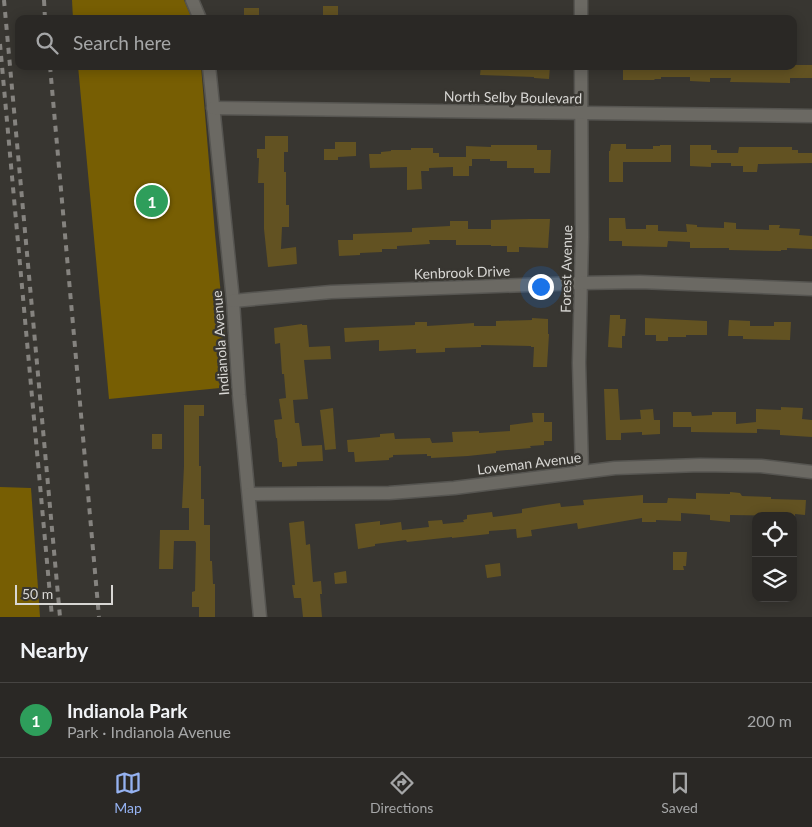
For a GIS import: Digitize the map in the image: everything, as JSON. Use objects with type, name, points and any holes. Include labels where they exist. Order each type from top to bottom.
[{"type":"street","points":[[192,0],[198,15]]},
{"type":"street","points":[[581,0],[581,15]]},
{"type":"street","name":"Indianola Avenue","points":[[209,70],[233,301],[239,395],[260,617]]},
{"type":"street","name":"Forest Avenue","points":[[581,70],[579,363],[582,471]]},
{"type":"street","name":"North Selby Boulevard","points":[[213,108],[812,116]]},
{"type":"street","name":"Kenbrook Drive","points":[[233,301],[331,292],[581,283],[640,282],[812,289]]},
{"type":"street","name":"Loveman Avenue","points":[[249,494],[398,492],[454,488],[615,468],[700,465],[761,466],[812,472]]},
{"type":"shaded area","points":[[72,0],[184,0],[190,15],[73,15]]},
{"type":"shaded area","points":[[78,70],[201,70],[230,387],[109,399]]},
{"type":"shaded area","points":[[0,487],[31,488],[40,617],[0,617]]},
{"type":"building","points":[[323,6],[338,6],[338,15],[323,15]]},
{"type":"building","points":[[244,8],[259,8],[259,15],[244,15]]},
{"type":"building","points":[[797,65],[812,65],[812,78],[790,78],[790,83],[730,82],[731,78],[710,78],[710,82],[690,81],[690,77],[623,80],[623,70],[797,70]]},
{"type":"building","points":[[481,70],[550,70],[549,79],[480,75]]},
{"type":"building","points":[[265,136],[288,136],[288,152],[284,152],[284,172],[286,172],[286,205],[289,205],[289,227],[282,227],[281,249],[296,247],[297,264],[268,267],[264,229],[264,183],[258,183],[259,158],[257,158],[257,149],[265,149]]},
{"type":"building","points":[[335,142],[356,142],[356,156],[338,157],[338,160],[324,160],[324,149],[335,149]]},
{"type":"building","points":[[611,144],[626,144],[626,149],[653,149],[653,146],[671,145],[671,162],[623,162],[623,182],[609,182],[609,151]]},
{"type":"building","points":[[491,145],[537,145],[537,150],[551,150],[550,173],[534,173],[534,168],[507,168],[507,161],[472,159],[472,166],[469,166],[469,176],[453,176],[453,167],[429,168],[429,171],[421,171],[422,189],[407,190],[407,167],[370,168],[369,154],[381,154],[381,152],[391,150],[411,150],[411,148],[433,148],[433,153],[439,153],[439,157],[466,157],[466,146],[491,147]]},
{"type":"building","points":[[690,145],[711,145],[711,150],[717,150],[717,153],[738,153],[739,147],[792,147],[792,150],[798,150],[798,153],[812,153],[812,163],[758,164],[757,172],[743,172],[743,166],[731,166],[731,163],[711,163],[711,167],[690,166]]},
{"type":"building","points":[[609,218],[625,218],[626,229],[646,229],[646,225],[658,225],[658,231],[687,232],[686,224],[697,225],[697,227],[724,228],[724,222],[736,223],[736,229],[769,230],[769,225],[780,225],[779,228],[800,229],[799,235],[812,236],[812,249],[787,248],[787,250],[781,251],[690,248],[690,242],[668,241],[667,247],[622,246],[622,241],[609,241]]},
{"type":"building","points":[[550,219],[548,248],[519,247],[519,252],[507,252],[507,246],[456,245],[456,240],[429,240],[430,244],[397,246],[397,249],[382,249],[382,252],[339,256],[338,240],[353,240],[353,234],[412,232],[412,228],[450,226],[450,221],[468,221],[468,229],[491,229],[491,220]]},
{"type":"building","points":[[610,315],[620,315],[620,319],[626,319],[625,336],[622,336],[622,348],[608,347]]},
{"type":"building","points":[[532,318],[548,319],[547,367],[533,367],[534,347],[531,346],[481,345],[481,347],[445,348],[445,352],[416,353],[416,349],[379,351],[379,340],[345,342],[344,328],[415,325],[415,322],[427,322],[427,326],[474,323],[474,326],[496,326],[496,321],[532,320]]},
{"type":"building","points":[[645,318],[707,321],[707,335],[668,337],[668,341],[656,341],[656,335],[645,335]]},
{"type":"building","points":[[729,320],[750,321],[750,326],[774,326],[774,322],[791,322],[790,340],[743,339],[743,336],[728,336]]},
{"type":"building","points":[[307,325],[309,347],[330,346],[331,359],[304,360],[308,399],[293,400],[295,423],[299,423],[302,446],[322,445],[323,461],[297,462],[297,466],[282,467],[282,462],[279,462],[274,420],[282,419],[279,399],[286,398],[280,343],[275,344],[274,328]]},
{"type":"building","points":[[604,389],[618,389],[620,420],[641,419],[640,410],[653,409],[654,420],[660,420],[660,434],[642,435],[642,432],[621,433],[621,440],[606,440]]},
{"type":"building","points":[[184,405],[204,405],[204,416],[199,416],[199,466],[201,466],[201,499],[204,499],[204,525],[210,525],[210,561],[212,561],[213,584],[215,584],[215,617],[199,617],[199,607],[192,607],[192,592],[195,591],[195,541],[174,541],[173,569],[159,569],[160,530],[189,530],[189,508],[182,508]]},
{"type":"building","points":[[781,407],[803,408],[802,419],[812,420],[812,437],[780,435],[780,430],[757,429],[757,433],[691,432],[691,427],[673,427],[673,412],[691,412],[692,416],[712,415],[712,412],[736,412],[736,424],[756,422],[756,409],[781,410]]},
{"type":"building","points":[[333,408],[336,449],[325,450],[320,410]]},
{"type":"building","points":[[532,413],[544,413],[544,422],[552,422],[552,441],[544,441],[544,445],[530,446],[531,448],[496,451],[496,453],[431,458],[427,454],[393,455],[389,460],[355,462],[354,452],[348,452],[347,440],[380,437],[380,434],[394,433],[395,439],[430,438],[432,443],[453,442],[452,432],[510,431],[510,425],[533,422]]},
{"type":"building","points":[[152,434],[162,434],[162,449],[152,449]]},
{"type":"building","points":[[730,492],[740,493],[742,496],[806,500],[805,515],[797,514],[797,512],[752,512],[752,515],[730,515],[730,522],[710,520],[710,515],[681,513],[681,521],[656,520],[656,522],[642,522],[642,518],[578,529],[577,523],[531,530],[532,536],[517,538],[516,529],[489,531],[489,534],[452,538],[407,542],[406,540],[375,544],[375,546],[358,549],[355,524],[380,521],[380,525],[401,522],[402,530],[429,527],[428,521],[442,520],[443,524],[464,522],[463,520],[467,519],[467,515],[492,512],[493,517],[522,513],[522,509],[560,503],[561,507],[584,505],[583,500],[643,495],[643,503],[667,503],[668,498],[696,499],[696,493],[730,494]]},
{"type":"building","points":[[304,521],[306,545],[310,544],[313,582],[321,581],[322,617],[303,617],[301,598],[294,598],[292,585],[295,585],[289,523]]},
{"type":"building","points":[[673,552],[687,552],[686,566],[683,566],[684,570],[673,570]]},
{"type":"building","points":[[500,563],[501,576],[487,578],[485,565]]},
{"type":"building","points":[[346,571],[347,583],[335,584],[334,573]]},
{"type":"railway","points":[[4,0],[60,617]]},
{"type":"railway","points":[[44,0],[45,15]]},
{"type":"railway","points":[[0,44],[52,617]]},
{"type":"railway","points":[[50,70],[99,617]]},
{"type":"place","name":"Indianola Park","points":[[152,201]]}]
